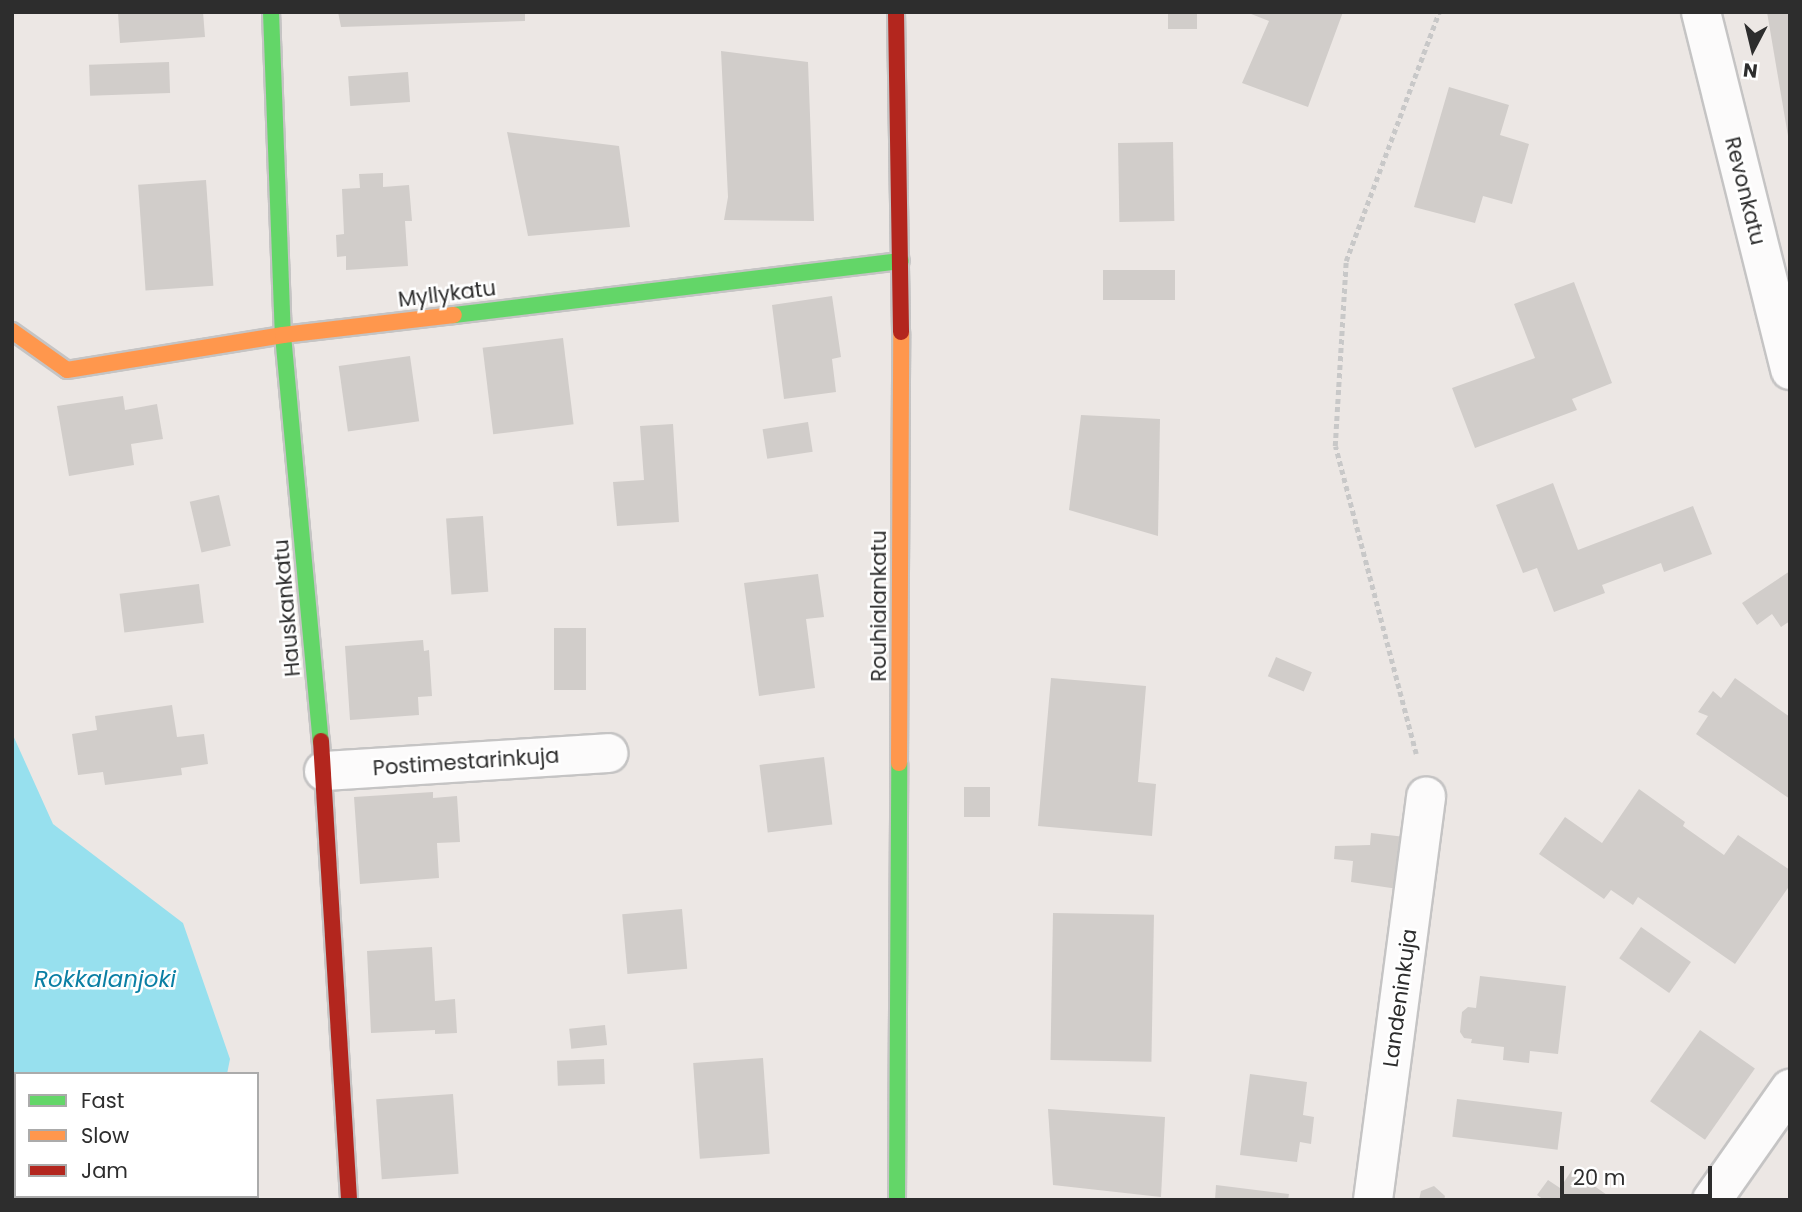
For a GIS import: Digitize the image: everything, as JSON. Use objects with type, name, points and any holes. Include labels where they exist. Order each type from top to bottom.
[{"type":"street","name":"Hauskankatu","points":[[271,12],[283,335],[324,771],[349,1200]]},
{"type":"street","name":"Rouhialankatu","points":[[896,12],[901,261],[897,1200]]},
{"type":"street","name":"Revonkatu","points":[[1701,12],[1790,370]]},
{"type":"street","name":"Myllykatu","points":[[12,331],[67,370],[283,335],[901,261]]},
{"type":"street","name":"Postimestarinkuja","points":[[324,771],[608,753]]},
{"type":"street","name":"Landeninkuja","points":[[1373,1200],[1426,796]]},
{"type":"street","points":[[1712,1200],[1790,1089]]},
{"type":"path","points":[[1426,796],[1335,446],[1346,261],[1439,12]]},
{"type":"water","name":"Rokkalanjoki","points":[[12,733],[53,824],[183,923],[230,1059],[227,1072],[14,1072],[14,1198],[196,1198],[12,1200]]},
{"type":"building","points":[[118,12],[203,12],[205,37],[120,43]]},
{"type":"building","points":[[338,12],[525,12],[525,21],[341,27]]},
{"type":"building","points":[[1168,12],[1197,12],[1197,29],[1168,29]]},
{"type":"building","points":[[1246,12],[1343,12],[1308,107],[1242,83],[1269,21]]},
{"type":"building","points":[[1767,12],[1790,12],[1790,136],[1788,136]]},
{"type":"building","points":[[721,51],[808,62],[814,221],[724,220],[728,197]]},
{"type":"building","points":[[169,62],[170,93],[90,96],[89,65]]},
{"type":"building","points":[[408,72],[410,102],[350,106],[348,76]]},
{"type":"building","points":[[1449,87],[1509,105],[1500,135],[1529,144],[1512,204],[1483,196],[1475,223],[1414,207]]},
{"type":"building","points":[[507,132],[619,146],[630,227],[528,236]]},
{"type":"building","points":[[1173,142],[1174,221],[1119,222],[1118,143]]},
{"type":"building","points":[[383,173],[383,187],[409,185],[412,221],[405,221],[408,266],[346,270],[346,256],[337,257],[336,235],[344,234],[342,189],[360,188],[359,174]]},
{"type":"building","points":[[206,180],[213,286],[146,290],[138,185]]},
{"type":"building","points":[[1103,270],[1175,270],[1175,300],[1103,300]]},
{"type":"building","points":[[1574,282],[1612,383],[1572,399],[1577,410],[1475,448],[1452,388],[1535,358],[1514,304]]},
{"type":"building","points":[[832,296],[841,357],[832,359],[836,392],[784,399],[772,305]]},
{"type":"building","points":[[563,338],[574,424],[493,434],[483,348]]},
{"type":"building","points":[[410,356],[419,421],[348,431],[339,366]]},
{"type":"building","points":[[123,396],[125,410],[157,404],[163,439],[131,444],[134,465],[69,476],[57,406]]},
{"type":"building","points":[[1081,415],[1160,419],[1158,536],[1069,510]]},
{"type":"building","points":[[808,422],[813,452],[767,459],[763,429]]},
{"type":"building","points":[[673,424],[679,522],[617,526],[613,482],[644,480],[640,426]]},
{"type":"building","points":[[1553,483],[1578,550],[1693,506],[1712,554],[1664,572],[1661,563],[1602,585],[1605,593],[1554,612],[1537,568],[1523,573],[1496,505]]},
{"type":"building","points":[[219,495],[231,546],[201,552],[190,502]]},
{"type":"building","points":[[483,516],[488,592],[451,594],[446,519]]},
{"type":"building","points":[[1790,571],[1790,621],[1781,627],[1772,614],[1757,625],[1742,603]]},
{"type":"building","points":[[818,574],[824,617],[806,619],[815,688],[759,696],[744,583]]},
{"type":"building","points":[[199,584],[204,623],[124,632],[120,594]]},
{"type":"building","points":[[554,628],[586,628],[586,690],[554,690]]},
{"type":"building","points":[[423,640],[424,651],[429,650],[432,696],[418,697],[419,715],[350,720],[345,646]]},
{"type":"building","points":[[1276,657],[1312,672],[1304,692],[1268,676]]},
{"type":"building","points":[[1051,678],[1146,686],[1138,782],[1156,784],[1152,836],[1038,826]]},
{"type":"building","points":[[1735,678],[1790,717],[1790,799],[1696,734],[1708,716],[1698,712],[1713,691],[1721,698]]},
{"type":"building","points":[[172,705],[177,737],[204,734],[208,764],[181,768],[182,775],[105,785],[103,772],[78,775],[72,734],[97,730],[95,716]]},
{"type":"building","points":[[824,757],[832,824],[768,832],[759,765]]},
{"type":"building","points":[[964,787],[990,787],[990,817],[964,817]]},
{"type":"building","points":[[1639,789],[1685,822],[1683,826],[1724,855],[1738,835],[1790,870],[1790,885],[1735,964],[1638,897],[1633,905],[1611,890],[1604,899],[1539,854],[1565,817],[1602,843]]},
{"type":"building","points":[[433,792],[433,798],[457,796],[460,842],[437,843],[439,878],[360,884],[354,797]]},
{"type":"building","points":[[1371,833],[1405,837],[1398,889],[1351,882],[1353,861],[1334,859],[1335,846],[1370,845]]},
{"type":"building","points":[[682,909],[687,969],[627,974],[622,914]]},
{"type":"building","points":[[1053,913],[1154,915],[1151,1062],[1050,1060]]},
{"type":"building","points":[[1641,927],[1691,962],[1669,993],[1619,958]]},
{"type":"building","points":[[432,947],[435,1001],[455,999],[457,1033],[435,1034],[435,1030],[371,1033],[367,951]]},
{"type":"building","points":[[1480,976],[1566,986],[1558,1054],[1530,1051],[1529,1063],[1503,1060],[1504,1047],[1471,1043],[1472,1039],[1464,1038],[1460,1032],[1462,1012],[1468,1007],[1476,1008]]},
{"type":"building","points":[[605,1025],[607,1045],[571,1049],[569,1029]]},
{"type":"building","points":[[1700,1030],[1755,1068],[1705,1140],[1650,1101]]},
{"type":"building","points":[[763,1058],[770,1154],[700,1159],[693,1063]]},
{"type":"building","points":[[604,1059],[605,1084],[558,1086],[557,1061]]},
{"type":"building","points":[[1250,1074],[1307,1082],[1303,1115],[1314,1117],[1311,1144],[1300,1142],[1297,1162],[1240,1155]]},
{"type":"building","points":[[453,1094],[459,1174],[382,1179],[376,1099]]},
{"type":"building","points":[[1457,1099],[1562,1112],[1558,1150],[1452,1137]]},
{"type":"building","points":[[1048,1109],[1165,1117],[1161,1197],[1053,1185]]},
{"type":"building","points":[[1572,1170],[1614,1200],[1544,1200],[1537,1195],[1548,1180],[1560,1188]]},
{"type":"building","points":[[1216,1185],[1289,1194],[1288,1200],[1215,1200]]},
{"type":"building","points":[[1434,1186],[1445,1196],[1444,1200],[1419,1200],[1421,1191]]},
{"type":"traffic: fast","points":[[271,12],[283,335],[321,741]]},
{"type":"traffic: fast","points":[[454,315],[901,261]]},
{"type":"traffic: fast","points":[[897,1200],[899,763]]},
{"type":"traffic: slow","points":[[12,331],[67,370],[283,335],[454,315]]},
{"type":"traffic: slow","points":[[899,763],[901,332]]},
{"type":"traffic: jam","points":[[896,12],[901,332]]},
{"type":"traffic: jam","points":[[321,741],[349,1200]]}]
